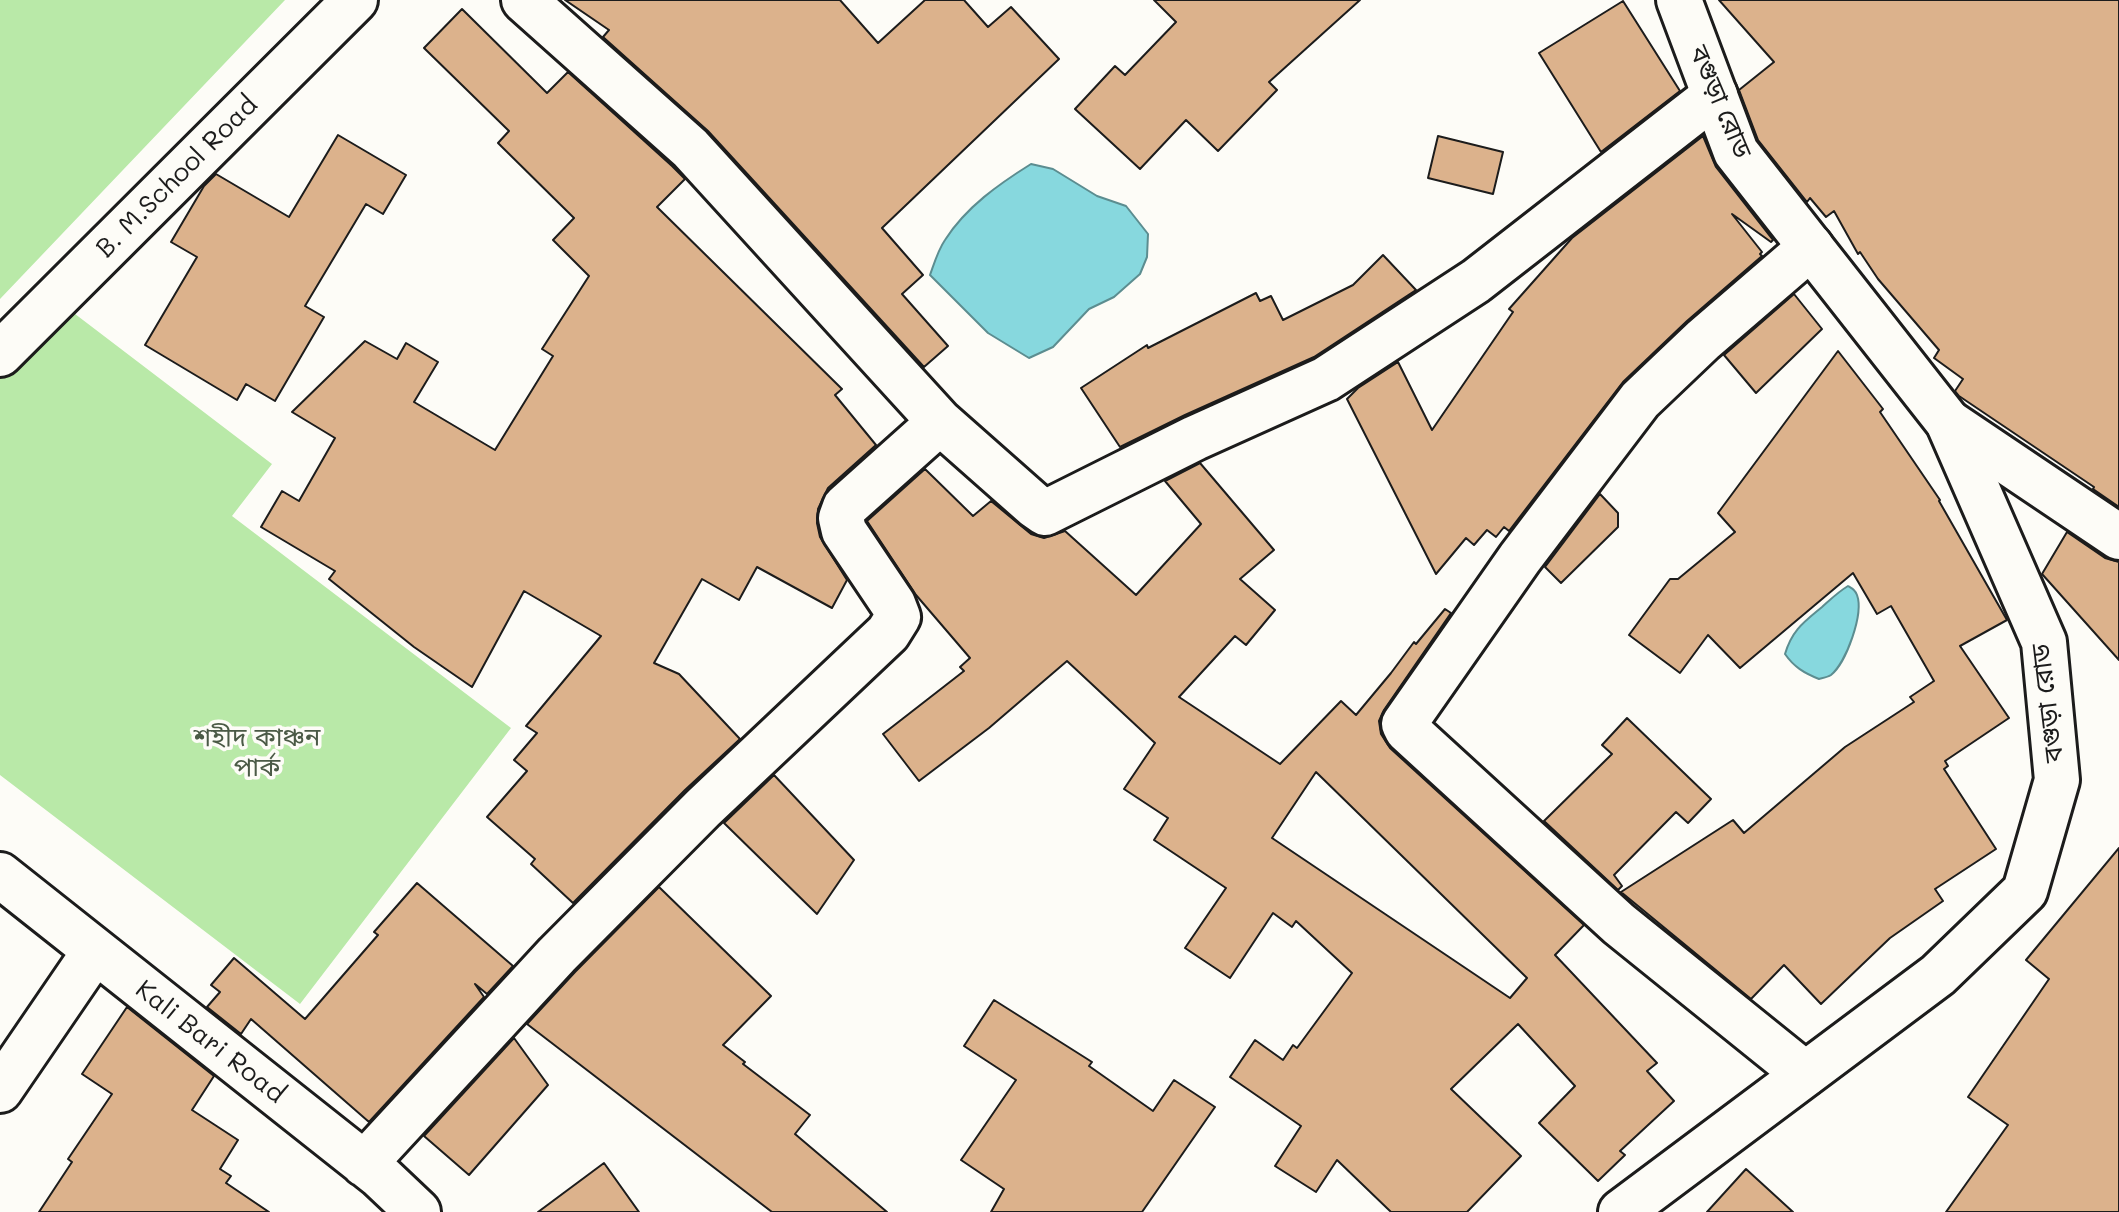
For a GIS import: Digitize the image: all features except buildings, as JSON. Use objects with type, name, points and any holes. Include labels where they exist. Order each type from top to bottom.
[{"type":"street","name":"B. M.School Road","points":[[0,354],[355,0]]},
{"type":"street","points":[[524,0],[690,148],[940,422],[1045,513],[1195,438],[1326,379],[1476,281],[1715,95]]},
{"type":"street","name":"বগুড়া রোড","points":[[1621,1212],[1938,975],[2025,891],[2057,780],[2044,642],[1948,422],[1736,152],[1679,0]]},
{"type":"street","points":[[1805,1074],[1619,924],[1404,724],[1520,558],[1640,400],[1703,340],[1811,247]]},
{"type":"street","points":[[364,1164],[568,943],[703,808],[888,633],[898,617],[893,604],[844,531],[841,518],[845,507],[940,422]]},
{"type":"street","points":[[1948,422],[2119,537]]},
{"type":"street","name":"Kali Bari Road","points":[[0,875],[380,1176],[418,1212]]},
{"type":"street","points":[[0,1090],[95,951]]},
{"type":"green space","points":[[0,0],[285,0],[0,299]]},
{"type":"green space","name":"শহীদ কাঞ্চন পার্ক","points":[[58,301],[272,464],[232,516],[511,728],[300,1004],[0,775],[0,377]]},
{"type":"water","points":[[1031,164],[1053,169],[1097,196],[1126,206],[1148,234],[1147,257],[1140,274],[1114,297],[1089,309],[1053,347],[1029,358],[988,333],[930,275],[943,244],[963,217],[995,188]]},
{"type":"water","points":[[1848,586],[1857,595],[1859,603],[1852,638],[1837,669],[1830,676],[1819,679],[1800,669],[1785,654],[1799,627]]}]
